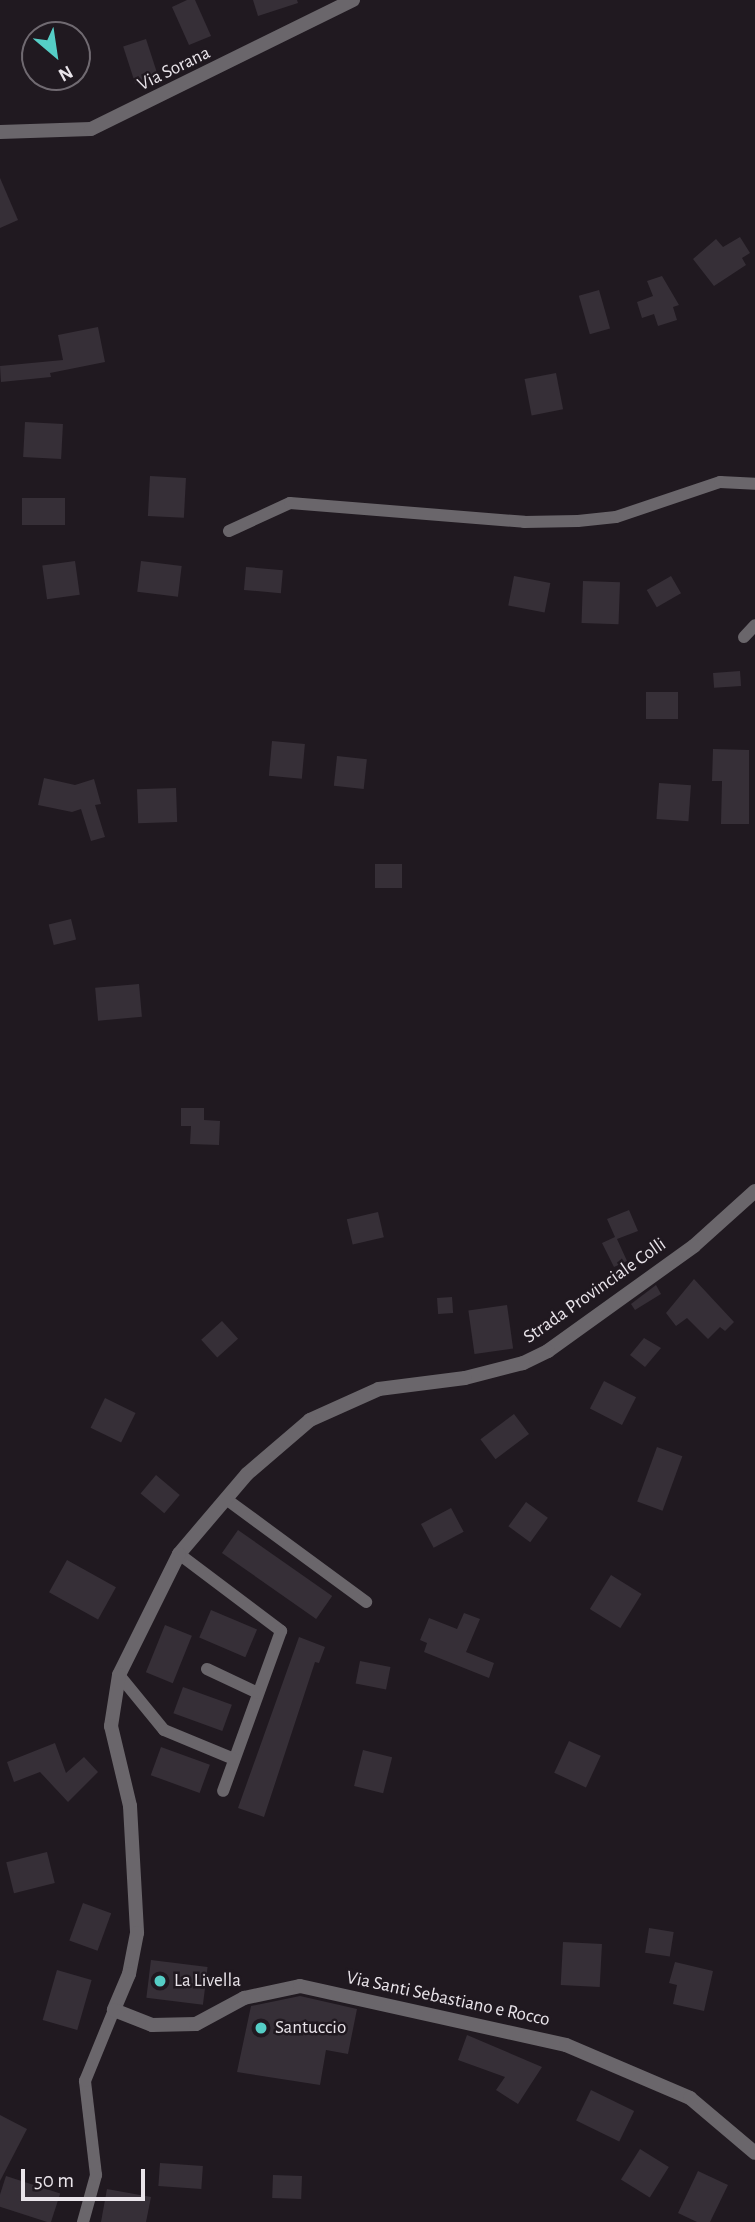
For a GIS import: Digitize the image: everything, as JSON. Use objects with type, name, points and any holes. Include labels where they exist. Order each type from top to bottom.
[{"type":"street","name":"Via Sorana","points":[[0,132],[90,129],[353,0]]},
{"type":"street","points":[[229,531],[290,503],[524,522],[578,521],[616,517],[720,482],[755,484]]},
{"type":"street","points":[[744,637],[755,625]]},
{"type":"street","name":"Strada Provinciale Colli","points":[[114,2010],[129,1974],[136,1933],[130,1806],[111,1726],[119,1675],[179,1554],[247,1474],[310,1420],[379,1389],[465,1378],[523,1363],[548,1351],[694,1246],[755,1191]]},
{"type":"street","points":[[226,1499],[366,1602]]},
{"type":"street","points":[[179,1554],[281,1631],[223,1791]]},
{"type":"street","points":[[207,1669],[258,1693]]},
{"type":"street","points":[[119,1675],[164,1730],[233,1759]]},
{"type":"street","name":"Via Santi Sebastiano e Rocco","points":[[114,2010],[152,2025],[196,2024],[244,1998],[300,1986],[566,2045],[690,2098],[755,2153]]},
{"type":"street","points":[[83,2222],[96,2175],[85,2081],[114,2010]]},
{"type":"building","points":[[187,0],[195,0],[211,36],[189,45],[172,7]]},
{"type":"building","points":[[253,0],[297,0],[298,3],[258,16]]},
{"type":"building","points":[[146,39],[158,76],[135,84],[123,46]]},
{"type":"building","points":[[0,178],[18,220],[0,228]]},
{"type":"building","points":[[740,237],[750,253],[742,258],[746,265],[714,286],[693,259],[716,239],[723,247]]},
{"type":"building","points":[[662,276],[679,305],[673,307],[677,320],[658,326],[654,314],[642,318],[637,302],[653,296],[647,281]]},
{"type":"building","points":[[599,290],[610,328],[590,334],[579,296]]},
{"type":"building","points":[[98,327],[105,362],[50,373],[51,377],[1,382],[0,366],[63,360],[58,335]]},
{"type":"building","points":[[556,373],[563,409],[532,415],[525,379]]},
{"type":"building","points":[[25,422],[63,424],[61,459],[23,457]]},
{"type":"building","points":[[150,476],[186,478],[184,518],[148,516]]},
{"type":"building","points":[[22,498],[65,498],[65,525],[22,525]]},
{"type":"building","points":[[75,561],[80,595],[47,599],[42,566]]},
{"type":"building","points":[[141,561],[182,566],[178,597],[137,592]]},
{"type":"building","points":[[246,567],[283,570],[281,593],[244,590]]},
{"type":"building","points":[[514,576],[550,583],[545,613],[508,605]]},
{"type":"building","points":[[671,576],[681,593],[657,607],[647,590]]},
{"type":"building","points":[[583,581],[620,582],[619,624],[582,623]]},
{"type":"building","points":[[740,671],[741,686],[714,688],[713,673]]},
{"type":"building","points":[[646,692],[678,692],[678,719],[646,719]]},
{"type":"building","points":[[272,741],[305,744],[302,779],[269,776]]},
{"type":"building","points":[[713,749],[749,750],[749,824],[721,824],[722,781],[712,781]]},
{"type":"building","points":[[337,756],[367,759],[364,789],[334,786]]},
{"type":"building","points":[[44,778],[75,785],[94,779],[101,804],[95,805],[105,837],[91,841],[81,809],[72,812],[38,805]]},
{"type":"building","points":[[659,783],[691,785],[688,821],[656,819]]},
{"type":"building","points":[[176,788],[177,822],[138,823],[137,789]]},
{"type":"building","points":[[375,864],[402,864],[402,888],[375,888]]},
{"type":"building","points":[[71,919],[76,939],[54,945],[49,925]]},
{"type":"building","points":[[139,984],[142,1017],[98,1021],[95,988]]},
{"type":"building","points":[[181,1108],[204,1108],[204,1120],[220,1121],[219,1145],[190,1144],[191,1126],[181,1126]]},
{"type":"building","points":[[629,1210],[638,1231],[617,1239],[627,1261],[614,1267],[602,1243],[615,1237],[607,1219]]},
{"type":"building","points":[[378,1212],[384,1237],[353,1245],[347,1219]]},
{"type":"building","points":[[694,1279],[734,1322],[725,1331],[720,1327],[708,1339],[687,1318],[676,1326],[666,1313]]},
{"type":"building","points":[[656,1285],[661,1294],[635,1310],[631,1304]]},
{"type":"building","points":[[452,1297],[453,1313],[438,1314],[437,1298]]},
{"type":"building","points":[[507,1305],[513,1349],[475,1354],[468,1310]]},
{"type":"building","points":[[222,1321],[238,1339],[217,1358],[201,1340]]},
{"type":"building","points":[[644,1338],[661,1348],[645,1367],[630,1355]]},
{"type":"building","points":[[604,1381],[636,1397],[622,1425],[590,1409]]},
{"type":"building","points":[[105,1398],[136,1413],[121,1443],[91,1428]]},
{"type":"building","points":[[514,1414],[529,1434],[496,1459],[480,1439]]},
{"type":"building","points":[[657,1447],[682,1456],[663,1511],[637,1502]]},
{"type":"building","points":[[156,1475],[180,1495],[164,1513],[141,1493]]},
{"type":"building","points":[[526,1502],[548,1518],[530,1542],[508,1526]]},
{"type":"building","points":[[451,1508],[464,1532],[434,1548],[421,1524]]},
{"type":"building","points":[[238,1530],[332,1596],[316,1619],[222,1553]]},
{"type":"building","points":[[67,1560],[116,1587],[98,1620],[49,1592]]},
{"type":"building","points":[[611,1575],[642,1594],[620,1628],[590,1609]]},
{"type":"building","points":[[211,1610],[257,1630],[245,1657],[199,1638]]},
{"type":"building","points":[[464,1613],[480,1619],[466,1652],[494,1663],[489,1678],[424,1652],[427,1643],[420,1640],[429,1618],[457,1629]]},
{"type":"building","points":[[165,1625],[192,1636],[173,1683],[146,1672]]},
{"type":"building","points":[[299,1637],[325,1647],[319,1663],[315,1662],[264,1817],[238,1808]]},
{"type":"building","points":[[360,1661],[390,1667],[386,1689],[356,1684]]},
{"type":"building","points":[[183,1687],[232,1705],[222,1731],[173,1713]]},
{"type":"building","points":[[569,1741],[601,1756],[586,1788],[554,1773]]},
{"type":"building","points":[[55,1743],[66,1773],[84,1757],[98,1772],[68,1802],[40,1772],[14,1782],[7,1762]]},
{"type":"building","points":[[161,1747],[210,1765],[200,1793],[151,1775]]},
{"type":"building","points":[[363,1750],[392,1757],[383,1793],[354,1786]]},
{"type":"building","points":[[47,1852],[55,1883],[14,1893],[6,1862]]},
{"type":"building","points":[[83,1903],[111,1913],[98,1951],[69,1941]]},
{"type":"building","points":[[649,1928],[674,1932],[670,1957],[645,1953]]},
{"type":"building","points":[[563,1942],[602,1944],[600,1987],[561,1985]]},
{"type":"building","points":[[151,1960],[208,1967],[203,2005],[146,1998]]},
{"type":"building","points":[[675,1962],[713,1971],[704,2011],[673,2004],[677,1985],[669,1983]]},
{"type":"building","points":[[57,1970],[92,1980],[77,2030],[43,2020]]},
{"type":"building","points":[[300,1996],[357,2009],[348,2054],[326,2050],[320,2085],[237,2072],[251,2006]]},
{"type":"building","points":[[467,2035],[542,2067],[518,2104],[496,2090],[505,2077],[458,2060]]},
{"type":"building","points":[[591,2090],[634,2111],[619,2142],[576,2121]]},
{"type":"building","points":[[0,2115],[27,2129],[0,2181]]},
{"type":"building","points":[[640,2149],[669,2167],[650,2198],[621,2180]]},
{"type":"building","points":[[160,2163],[203,2166],[201,2189],[158,2186]]},
{"type":"building","points":[[698,2171],[728,2185],[710,2222],[697,2222],[678,2213]]},
{"type":"building","points":[[273,2175],[302,2176],[301,2199],[272,2198]]},
{"type":"building","points":[[6,2176],[60,2194],[51,2222],[0,2207],[0,2194]]},
{"type":"building","points":[[107,2189],[151,2197],[146,2222],[101,2222]]},
{"type":"place","name":"La Livella","points":[[160,1981]]},
{"type":"place","name":"Santuccio","points":[[261,2028]]}]
